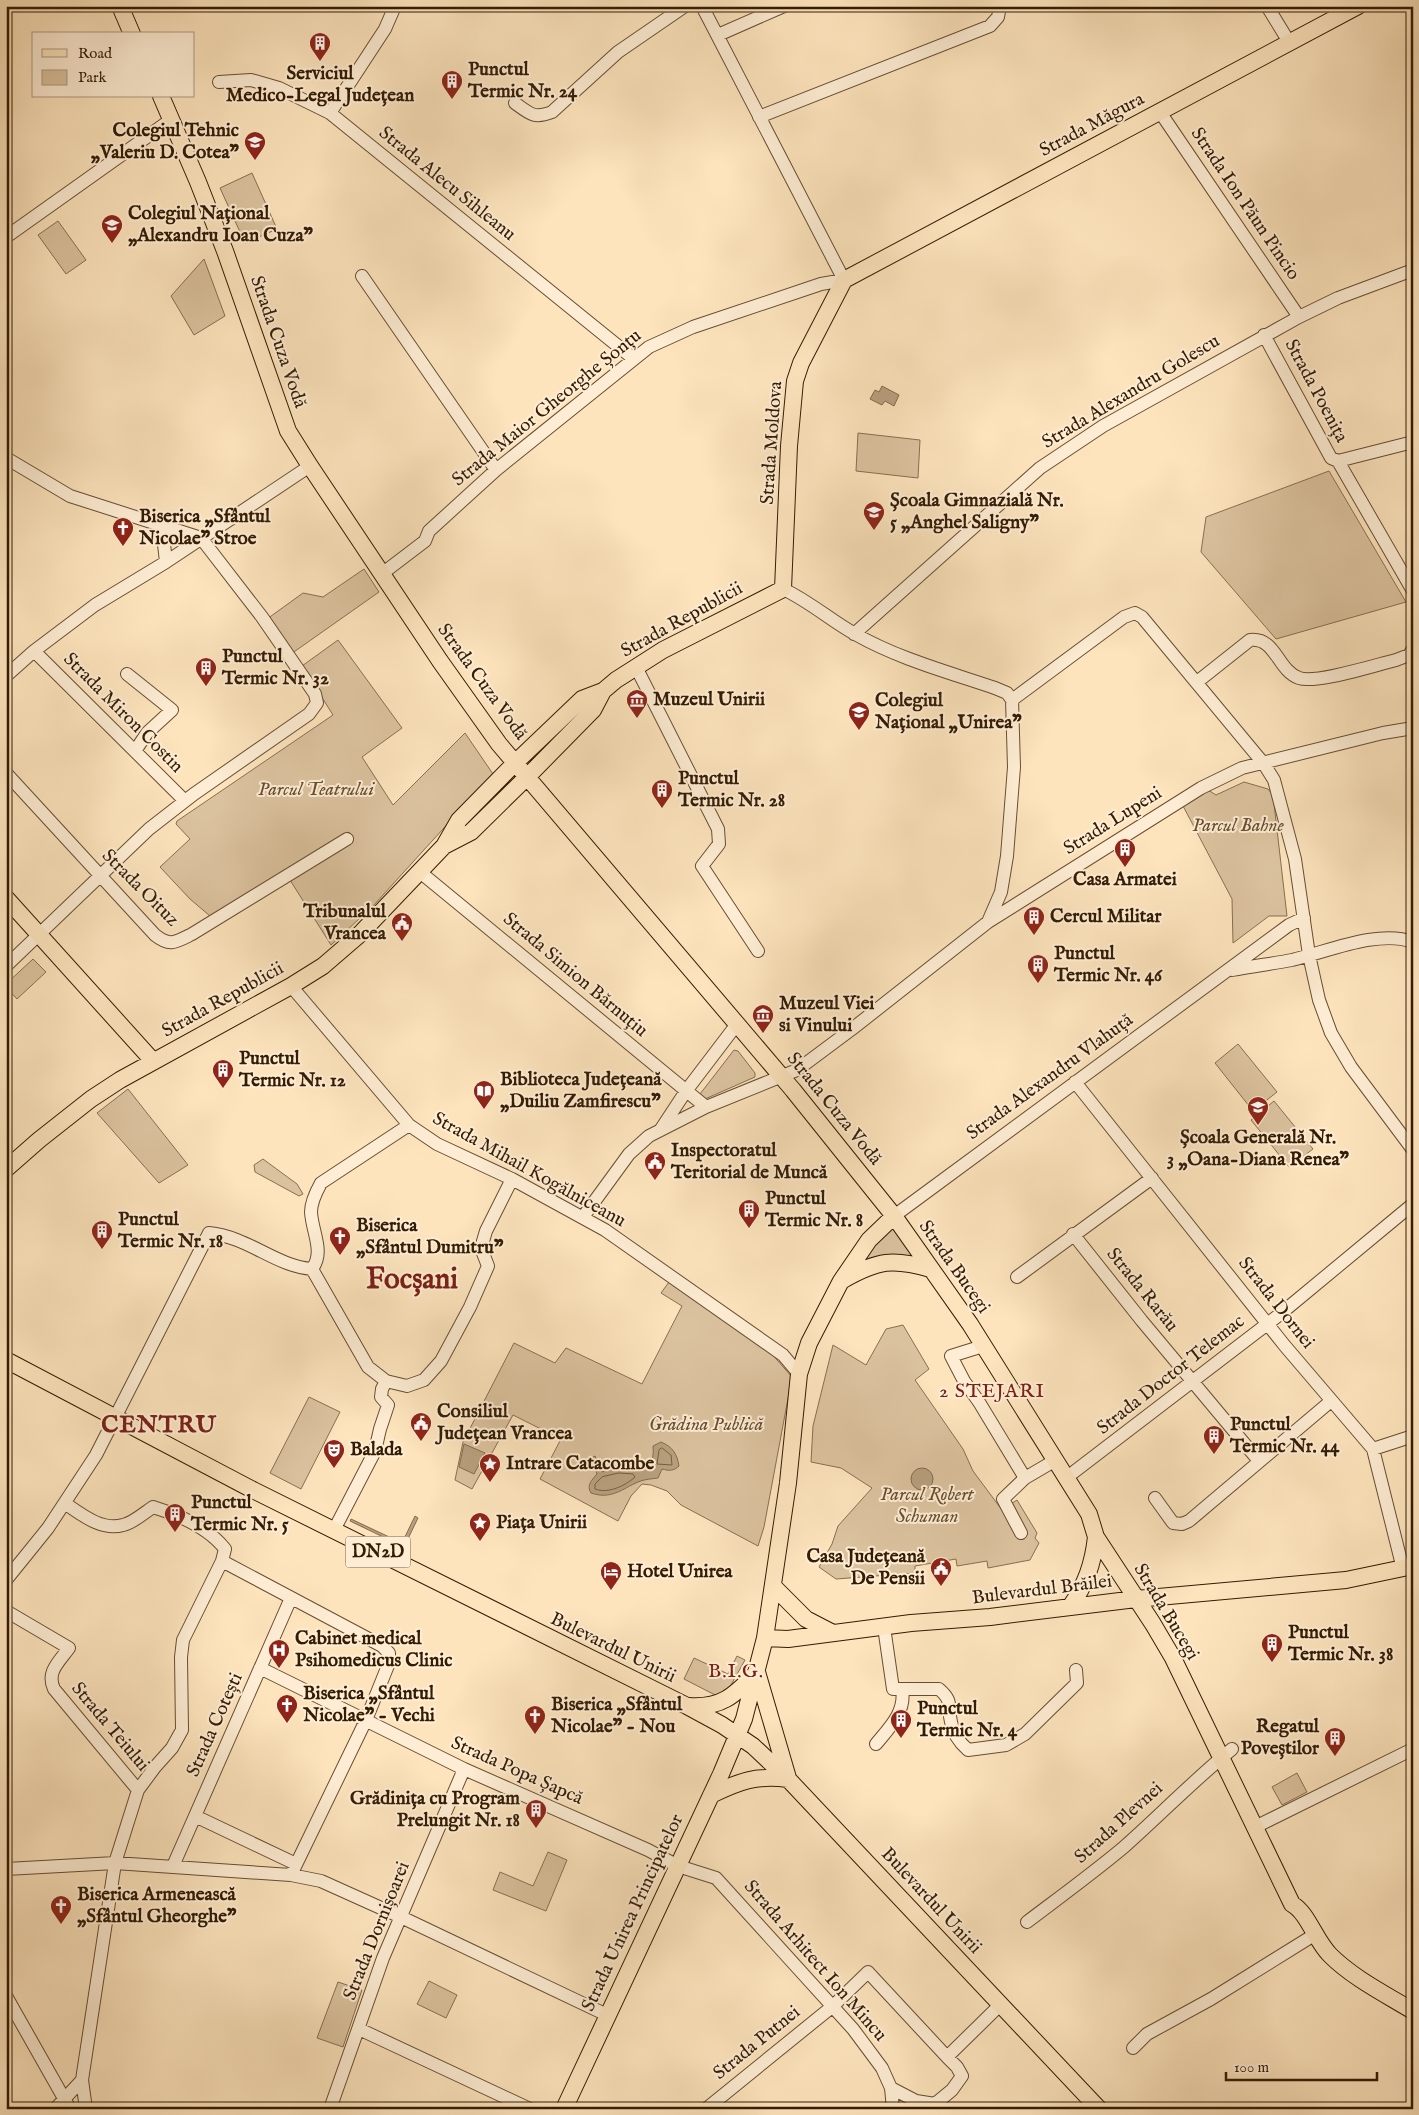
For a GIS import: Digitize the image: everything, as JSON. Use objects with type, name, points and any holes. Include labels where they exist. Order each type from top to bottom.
[{"type":"main road","points":[[120,6],[131,32]]},
{"type":"main road","name":"Strada Măgura","points":[[844,280],[1358,6]]},
{"type":"main road","name":"Strada Cuza Vodă","points":[[162,98],[225,252],[288,431],[310,466],[440,661],[500,744],[782,1077],[894,1216]]},
{"type":"main road","name":"Strada Moldova","points":[[783,589],[789,446],[795,382],[801,363],[844,280]]},
{"type":"main road","name":"Strada Republicii","points":[[6,1169],[91,1099],[153,1061],[292,986],[323,966],[343,950],[444,846],[459,820],[582,699],[604,691],[636,667],[664,650],[783,589]]},
{"type":"main road","name":"Strada Republicii","points":[[444,846],[470,832],[528,776],[593,710],[604,691]]},
{"type":"main road","points":[[6,898],[153,1061]]},
{"type":"main road","name":"Strada Bucegi","points":[[894,1216],[983,1346],[1090,1514],[1096,1537],[1173,1658],[1226,1754],[1255,1828],[1292,1904],[1300,1909],[1321,1946],[1346,1969],[1413,2011]]},
{"type":"main road","name":"Strada Unirea Principatelor","points":[[564,2109],[606,2015],[738,1736],[766,1638],[788,1483],[799,1374],[809,1344],[841,1281],[869,1240],[894,1216]]},
{"type":"main road","points":[[841,1281],[866,1267],[881,1263],[910,1263],[931,1269]]},
{"type":"main road","name":"Bulevardul Unirii","points":[[6,1360],[334,1530],[686,1706],[753,1746],[788,1779],[1099,2109]]},
{"type":"main road","points":[[1070,1607],[1081,1591],[1089,1574],[1094,1556],[1096,1537]]},
{"type":"main road","name":"Bulevardul Brăilei","points":[[766,1638],[788,1639],[911,1623],[990,1617],[1136,1599],[1346,1580],[1408,1568]]},
{"type":"main road","points":[[773,1586],[806,1619],[833,1633]]},
{"type":"main road","points":[[686,1706],[703,1707],[719,1704],[733,1695],[757,1672],[788,1779],[758,1778],[746,1780],[711,1795]]},
{"type":"street","points":[[330,114],[384,30],[395,6]]},
{"type":"street","points":[[515,103],[533,116],[542,116],[552,112],[618,52],[685,6]]},
{"type":"street","points":[[702,6],[844,280]]},
{"type":"street","points":[[718,35],[784,6]]},
{"type":"street","points":[[759,117],[990,26],[998,18],[1000,6]]},
{"type":"street","points":[[1267,6],[1289,42]]},
{"type":"street","name":"Strada Alecu Sihleanu","points":[[219,82],[250,80],[279,88],[330,114],[634,359]]},
{"type":"street","name":"Strada Ion Păun Pincio","points":[[1160,112],[1299,317]]},
{"type":"street","points":[[6,237],[172,119]]},
{"type":"street","name":"Strada Alexandru Golescu","points":[[854,634],[1040,468],[1104,426],[1299,317],[1338,298],[1413,270]]},
{"type":"street","points":[[362,276],[496,470]]},
{"type":"street","name":"Strada Maior Gheorghe Șonțu","points":[[383,574],[425,540],[429,531],[496,470],[634,359],[660,341],[693,327],[821,284],[844,280]]},
{"type":"street","name":"Strada Poenița","points":[[1264,335],[1331,458],[1338,461],[1413,591]]},
{"type":"street","name":"Strada Poenița","points":[[1338,461],[1412,443]]},
{"type":"street","points":[[6,458],[70,496],[201,538],[278,641],[315,694],[317,703],[309,714],[185,801],[149,829],[6,966]]},
{"type":"street","points":[[6,676],[34,651],[95,605],[166,562],[310,466]]},
{"type":"street","points":[[162,526],[166,562]]},
{"type":"street","points":[[783,589],[798,596],[854,634],[893,654],[996,688],[1007,693],[1012,700],[1014,766],[1006,856],[1001,892],[988,922]]},
{"type":"street","points":[[1012,700],[1124,617],[1135,613],[1142,617],[1264,764],[1274,780],[1293,850],[1319,1000],[1331,1032],[1351,1067],[1413,1150]]},
{"type":"street","points":[[1196,682],[1250,640],[1259,639],[1266,642],[1288,670],[1298,678],[1313,680],[1396,660],[1408,655],[1413,649]]},
{"type":"street","name":"Strada Miron Costin","points":[[34,651],[185,801]]},
{"type":"street","points":[[636,667],[718,829],[718,844],[702,866],[758,951]]},
{"type":"street","points":[[127,674],[172,710],[147,733],[135,751]]},
{"type":"street","name":"Strada Lupeni","points":[[660,1130],[706,1108],[797,1070],[988,922],[1201,788],[1242,768],[1383,733],[1413,728]]},
{"type":"street","name":"Strada Oituz","points":[[6,773],[155,935],[164,942],[173,943],[192,934],[347,839]]},
{"type":"street","name":"Strada Simion Bărnuțiu","points":[[420,872],[706,1108]]},
{"type":"street","name":"Strada Alexandru Vlahuță","points":[[894,1216],[1289,925],[1304,918]]},
{"type":"street","name":"Strada Alexandru Vlahuță","points":[[1229,970],[1293,960],[1366,941],[1384,939],[1413,942]]},
{"type":"street","name":"Strada Mihail Kogălniceanu","points":[[292,986],[409,1125],[437,1144],[512,1179],[583,1217],[658,1266],[783,1355],[799,1374]]},
{"type":"street","points":[[583,1217],[629,1154],[649,1136],[660,1130],[686,1091],[737,1024]]},
{"type":"street","name":"Strada Dornei","points":[[1075,1082],[1331,1402],[1373,1449],[1408,1568]]},
{"type":"street","points":[[312,1269],[317,1263],[318,1255],[311,1212],[315,1193],[321,1183],[409,1125]]},
{"type":"street","points":[[1017,1277],[1073,1234],[1152,1178]]},
{"type":"street","points":[[312,1269],[368,1367],[386,1381],[407,1386],[424,1380],[440,1361],[470,1307],[488,1266],[481,1248],[486,1231],[512,1179]]},
{"type":"street","name":"Strada Doctor Telemac","points":[[1066,1478],[1111,1445],[1192,1380],[1268,1324],[1413,1204]]},
{"type":"street","points":[[6,1580],[66,1504],[116,1418],[209,1233],[236,1238],[297,1268],[312,1269]]},
{"type":"street","name":"Strada Rarău","points":[[1073,1234],[1142,1321],[1259,1461]]},
{"type":"street","points":[[983,1346],[951,1356],[964,1381],[988,1416],[1025,1478]]},
{"type":"street","points":[[334,1530],[375,1451],[388,1405],[381,1397],[386,1381]]},
{"type":"street","points":[[1155,1498],[1173,1523],[1182,1524],[1200,1513],[1259,1461],[1331,1402]]},
{"type":"street","points":[[1373,1449],[1413,1436]]},
{"type":"street","points":[[1021,1533],[1003,1499],[1025,1478],[1054,1460]]},
{"type":"street","points":[[66,1504],[105,1526],[123,1525],[153,1507],[170,1512],[197,1525],[217,1539],[223,1555],[292,1598],[382,1646],[389,1653],[389,1663],[366,1720],[294,1870]]},
{"type":"street","points":[[86,2109],[82,2080],[115,1863],[138,1790],[172,1748],[182,1730],[181,1657],[183,1640],[223,1555]]},
{"type":"street","name":"Strada Cotești","points":[[173,1866],[292,1598]]},
{"type":"street","name":"Strada Teiului","points":[[6,1611],[69,1648],[52,1671],[50,1681],[54,1689],[138,1790]]},
{"type":"street","points":[[884,1627],[893,1689],[940,1689],[948,1696],[951,1722],[956,1735],[962,1745],[968,1750],[1006,1745],[1025,1734],[1078,1683],[1076,1670]]},
{"type":"street","name":"Strada Popa Șapcă","points":[[260,1668],[464,1769],[639,1846],[678,1866]]},
{"type":"street","points":[[876,1744],[897,1717],[904,1700],[902,1689]]},
{"type":"street","points":[[1255,1828],[1413,1749]]},
{"type":"street","name":"Strada Plevnei","points":[[1027,1922],[1125,1846],[1226,1754]]},
{"type":"street","name":"Strada Dornișoarei","points":[[330,2109],[383,1958],[464,1769]]},
{"type":"street","points":[[195,1816],[294,1870],[401,1917],[606,2015]]},
{"type":"street","points":[[6,1869],[115,1863],[294,1870]]},
{"type":"street","name":"Strada Arhitect Ion Mincu","points":[[678,1866],[716,1878],[832,2006],[882,2068],[891,2088],[893,2109]]},
{"type":"street","points":[[1133,2048],[1147,2034],[1211,1999],[1314,1935]]},
{"type":"street","name":"Strada Putnei","points":[[706,2109],[832,2006],[868,1972],[947,2057]]},
{"type":"street","points":[[6,1996],[63,2106],[82,2080]]},
{"type":"street","points":[[891,2088],[916,2101],[935,2104],[952,2090],[962,2076],[957,2066],[947,2057],[1000,2005]]},
{"type":"street","points":[[359,2029],[530,2109]]},
{"type":"green space","points":[[252,173],[277,229],[245,243],[220,188]]},
{"type":"green space","points":[[58,221],[86,260],[66,274],[38,235]]},
{"type":"green space","points":[[204,259],[225,316],[194,335],[171,296]]},
{"type":"green space","points":[[858,433],[920,440],[918,478],[856,471]]},
{"type":"green space","points":[[1329,471],[1406,602],[1276,639],[1201,552],[1206,517]]},
{"type":"green space","points":[[364,569],[379,592],[291,654],[267,619],[303,593],[323,597]]},
{"type":"green space","name":"Parcul Teatrului","points":[[338,640],[402,728],[362,757],[393,805],[465,733],[493,774],[373,906],[331,945],[290,880],[334,854],[353,838],[349,832],[210,916],[190,899],[160,867],[190,839],[176,824],[177,821],[333,715],[302,666]]},
{"type":"green space","name":"Parcul Bahne","points":[[1244,782],[1268,789],[1273,795],[1287,916],[1269,916],[1233,943],[1232,899],[1182,804],[1208,790],[1216,795]]},
{"type":"green space","points":[[33,959],[46,972],[17,999],[6,987],[6,984]]},
{"type":"green space","points":[[1238,1044],[1277,1092],[1253,1111],[1215,1063]]},
{"type":"green space","points":[[734,1050],[738,1051],[755,1073],[755,1077],[705,1099],[700,1094]]},
{"type":"green space","points":[[128,1089],[188,1165],[159,1183],[97,1113]]},
{"type":"green space","points":[[1274,1101],[1313,1149],[1289,1167],[1251,1120]]},
{"type":"green space","points":[[263,1159],[297,1184],[303,1194],[299,1196],[255,1172],[254,1165]]},
{"type":"green space","points":[[894,1216],[931,1269],[866,1267],[859,1253]]},
{"type":"green space","name":"Grădina Publică","points":[[669,1282],[770,1352],[792,1377],[764,1527],[758,1546],[681,1505],[667,1491],[651,1485],[642,1484],[631,1496],[618,1521],[540,1479],[561,1439],[513,1415],[472,1489],[455,1480],[463,1442],[514,1343],[555,1363],[566,1348],[642,1384],[682,1306],[661,1293]]},
{"type":"green space","name":"Parcul Robert Schuman","points":[[903,1325],[929,1369],[915,1380],[963,1449],[973,1471],[1002,1510],[1017,1500],[1037,1533],[1035,1538],[1039,1543],[1030,1560],[988,1568],[987,1561],[957,1566],[956,1559],[915,1566],[915,1573],[836,1579],[819,1567],[832,1544],[838,1526],[872,1488],[841,1468],[811,1462],[813,1426],[833,1345],[866,1365],[886,1329]]},
{"type":"green space","points":[[309,1397],[340,1412],[301,1489],[270,1473]]},
{"type":"green space","points":[[737,1656],[745,1660],[727,1692],[719,1697],[684,1679],[694,1658],[728,1674]]},
{"type":"green space","points":[[1297,1773],[1307,1792],[1282,1805],[1272,1787]]},
{"type":"green space","points":[[548,1852],[567,1860],[546,1911],[493,1890],[500,1872],[533,1886]]},
{"type":"green space","points":[[429,1981],[457,1995],[446,2018],[417,2004]]},
{"type":"green space","points":[[338,1982],[362,1990],[343,2047],[317,2038]]},
{"type":"water","points":[[882,386],[899,395],[894,406],[885,401],[882,405],[870,399],[875,390],[879,392]]},
{"type":"water","points":[[661,1442],[669,1446],[676,1454],[679,1466],[677,1468],[671,1470],[662,1469],[658,1478],[641,1481],[610,1494],[598,1495],[591,1493],[589,1485],[597,1474],[591,1458],[595,1456],[602,1472],[636,1469],[650,1464],[653,1457],[653,1446]]},
{"type":"water","points":[[464,1444],[485,1453],[474,1474],[459,1467]]},
{"type":"water","points":[[922,1468],[930,1471],[933,1479],[930,1487],[922,1490],[914,1487],[911,1479],[914,1471]]},
{"type":"water","points":[[415,1516],[418,1518],[404,1547],[350,1521],[351,1519],[402,1543]]},
{"type":"place","name":"Serviciul Medico-Legal Județean","points":[[320,62]]},
{"type":"place","name":"Punctul Termic Nr. 24","points":[[452,100]]},
{"type":"place","name":"Colegiul Tehnic „Valeriu D. Cotea\"","points":[[255,161]]},
{"type":"place","name":"Colegiul Național „Alexandru Ioan Cuza\"","points":[[112,244]]},
{"type":"place","name":"Școala Gimnazială Nr. 5 „Anghel Saligny\"","points":[[874,531]]},
{"type":"place","name":"Biserica „Sfântul Nicolae\" Stroe","points":[[123,547]]},
{"type":"place","name":"Punctul Termic Nr. 32","points":[[206,687]]},
{"type":"place","name":"Muzeul Unirii","points":[[637,719]]},
{"type":"place","name":"Colegiul Național „Unirea\"","points":[[859,731]]},
{"type":"place","name":"Punctul Termic Nr. 28","points":[[662,809]]},
{"type":"place","name":"Casa Armatei","points":[[1125,868]]},
{"type":"place","name":"Cercul Militar","points":[[1034,936]]},
{"type":"place","name":"Tribunalul Vrancea","points":[[402,942]]},
{"type":"place","name":"Punctul Termic Nr. 46","points":[[1038,984]]},
{"type":"place","name":"Muzeul Viei si Vinului","points":[[763,1034]]},
{"type":"place","name":"Punctul Termic Nr. 12","points":[[223,1089]]},
{"type":"place","name":"Biblioteca Județeană „Duiliu Zamfirescu\"","points":[[484,1110]]},
{"type":"place","name":"Școala Generală Nr. 3 „Oana-Diana Renea\"","points":[[1258,1126]]},
{"type":"place","name":"Inspectoratul Teritorial de Muncă","points":[[655,1181]]},
{"type":"place","name":"Punctul Termic Nr. 8","points":[[749,1229]]},
{"type":"place","name":"Punctul Termic Nr. 18","points":[[102,1250]]},
{"type":"place","name":"Biserica „Sfântul Dumitru\"","points":[[340,1256]]},
{"type":"place","name":"Consiliul Județean Vrancea","points":[[421,1442]]},
{"type":"place","name":"Punctul Termic Nr. 44","points":[[1214,1455]]},
{"type":"place","name":"Balada","points":[[334,1469]]},
{"type":"place","name":"Intrare Catacombe","points":[[490,1483]]},
{"type":"place","name":"Punctul Termic Nr. 5","points":[[175,1533]]},
{"type":"place","name":"Piața Unirii","points":[[480,1542]]},
{"type":"place","name":"Casa Județeană De Pensii","points":[[941,1587]]},
{"type":"place","name":"Hotel Unirea","points":[[611,1591]]},
{"type":"place","name":"Punctul Termic Nr. 38","points":[[1272,1663]]},
{"type":"place","name":"Cabinet medical Psihomedicus Clinic","points":[[279,1669]]},
{"type":"place","name":"Biserica „Sfântul Nicolae” - Vechi","points":[[287,1724]]},
{"type":"place","name":"Biserica „Sfântul Nicolae” - Nou","points":[[535,1735]]},
{"type":"place","name":"Punctul Termic Nr. 4","points":[[901,1739]]},
{"type":"place","name":"Regatul Poveștilor","points":[[1335,1757]]},
{"type":"place","name":"Grădinița cu Program Prelungit Nr. 18","points":[[536,1829]]},
{"type":"place","name":"Biserica Armenească „Sfântul Gheorghe”","points":[[61,1925]]},
{"type":"district","name":"Focșani","points":[[412,1280]]},
{"type":"district","name":"2 STEJARI","points":[[992,1391]]},
{"type":"district","name":"CENTRU","points":[[159,1425]]},
{"type":"district","name":"B.I.G.","points":[[736,1671]]}]
